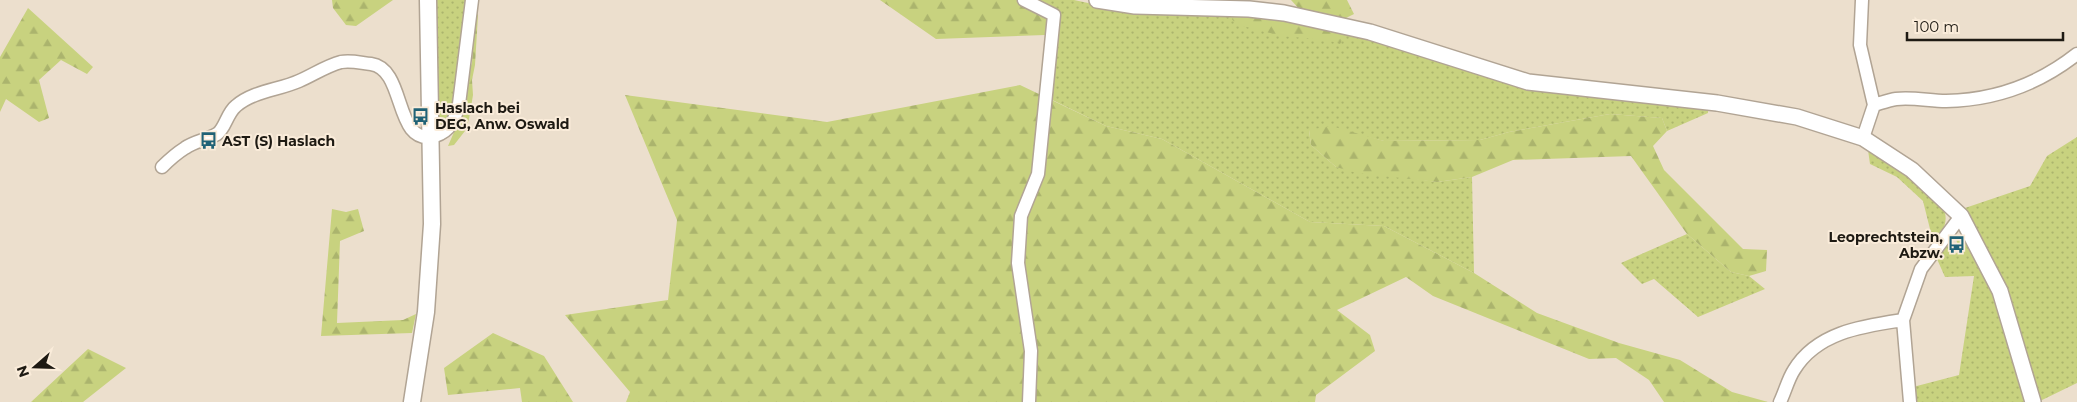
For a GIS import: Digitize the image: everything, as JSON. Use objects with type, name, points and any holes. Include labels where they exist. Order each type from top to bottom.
[{"type":"main road","points":[[412,402],[426,312],[432,224],[428,0]]},
{"type":"street","points":[[162,167],[185,148],[218,133],[228,115],[240,102],[298,82],[342,62],[375,65],[383,69],[392,82],[411,128],[422,136],[429,137],[444,132],[454,120],[459,104],[472,0]]},
{"type":"street","points":[[1024,0],[1054,15],[1038,174],[1021,216],[1018,263],[1031,351],[1029,402]]},
{"type":"street","points":[[1098,0],[1135,6],[1248,9],[1284,14],[1370,32],[1528,82],[1717,103],[1797,117],[1863,138],[1912,170],[1961,216],[2000,291],[2033,402]]},
{"type":"street","points":[[1862,0],[1860,45],[1874,105],[1863,138]]},
{"type":"street","points":[[1874,105],[1896,99],[1945,101],[1981,98],[2018,89],[2054,71],[2077,54]]},
{"type":"street","points":[[1910,402],[1903,320],[1920,269],[1961,216]]},
{"type":"street","points":[[1780,402],[1794,369],[1821,342],[1859,327],[1903,320]]},
{"type":"green space","points":[[332,0],[393,0],[356,26],[346,25],[333,8]]},
{"type":"green space","points":[[435,0],[472,0],[458,115],[436,127]]},
{"type":"green space","points":[[880,0],[1019,0],[1050,17],[1045,35],[936,39]]},
{"type":"green space","points":[[1031,0],[1074,0],[1116,9],[1270,17],[1324,27],[1551,91],[1708,109],[1708,113],[1667,131],[1662,118],[1610,114],[1509,132],[1480,140],[1384,141],[1363,136],[1309,130],[1311,145],[1336,167],[1437,182],[1472,177],[1474,273],[1384,226],[1310,222],[1162,139],[1106,126],[1046,97],[1059,15]]},
{"type":"green space","points":[[1291,0],[1347,0],[1354,14],[1342,20],[1301,11]]},
{"type":"green space","points":[[28,8],[93,67],[87,74],[61,60],[39,80],[49,118],[39,122],[6,99],[0,112],[0,57]]},
{"type":"green space","points":[[475,10],[478,15],[475,65],[472,80],[473,95],[469,119],[465,131],[454,145],[448,146],[461,116],[467,77],[472,63]]},
{"type":"green space","points":[[1235,14],[1348,29],[1340,44],[1328,40],[1282,36],[1235,24],[1232,19]]},
{"type":"green space","points":[[1020,85],[1106,126],[1162,139],[1310,222],[1384,226],[1474,273],[1537,313],[1619,343],[1680,360],[1732,392],[1768,402],[1664,402],[1649,380],[1616,358],[1589,359],[1433,296],[1406,277],[1337,310],[1370,335],[1375,351],[1316,395],[1315,402],[626,402],[630,392],[565,315],[668,300],[677,220],[625,95],[827,122]]},
{"type":"green space","points":[[1610,114],[1662,118],[1667,131],[1653,146],[1664,170],[1743,249],[1767,250],[1766,271],[1749,276],[1731,272],[1687,234],[1631,156],[1513,160],[1472,177],[1437,182],[1357,173],[1336,167],[1311,145],[1309,130],[1331,126],[1384,141],[1480,140],[1509,132]]},
{"type":"green space","points":[[2077,137],[2077,383],[2040,401],[1997,273],[1965,208],[2030,186],[2047,156]]},
{"type":"green space","points":[[1868,150],[1923,187],[1941,205],[1946,217],[1943,230],[1934,245],[1923,201],[1897,177],[1870,164]]},
{"type":"green space","points":[[332,209],[346,212],[358,209],[364,231],[340,241],[337,323],[403,320],[416,314],[412,333],[321,336]]},
{"type":"green space","points":[[1687,234],[1731,272],[1749,276],[1765,289],[1698,317],[1654,279],[1642,284],[1621,263]]},
{"type":"green space","points":[[1956,239],[1966,239],[1991,279],[2025,402],[1916,402],[1913,387],[1959,375],[1974,276],[1945,277],[1937,259],[1939,252],[1950,242],[1954,254],[1960,252]]},
{"type":"green space","points":[[493,333],[544,356],[573,402],[522,402],[520,388],[448,395],[444,368]]},
{"type":"green space","points":[[88,349],[126,368],[83,402],[31,402]]},
{"type":"place","name":"Haslach bei DEG, Anw. Oswald","points":[[421,116]]},
{"type":"place","name":"AST (S) Haslach","points":[[208,141]]},
{"type":"place","name":"Leoprechtstein, Abzw.","points":[[1957,245]]}]
